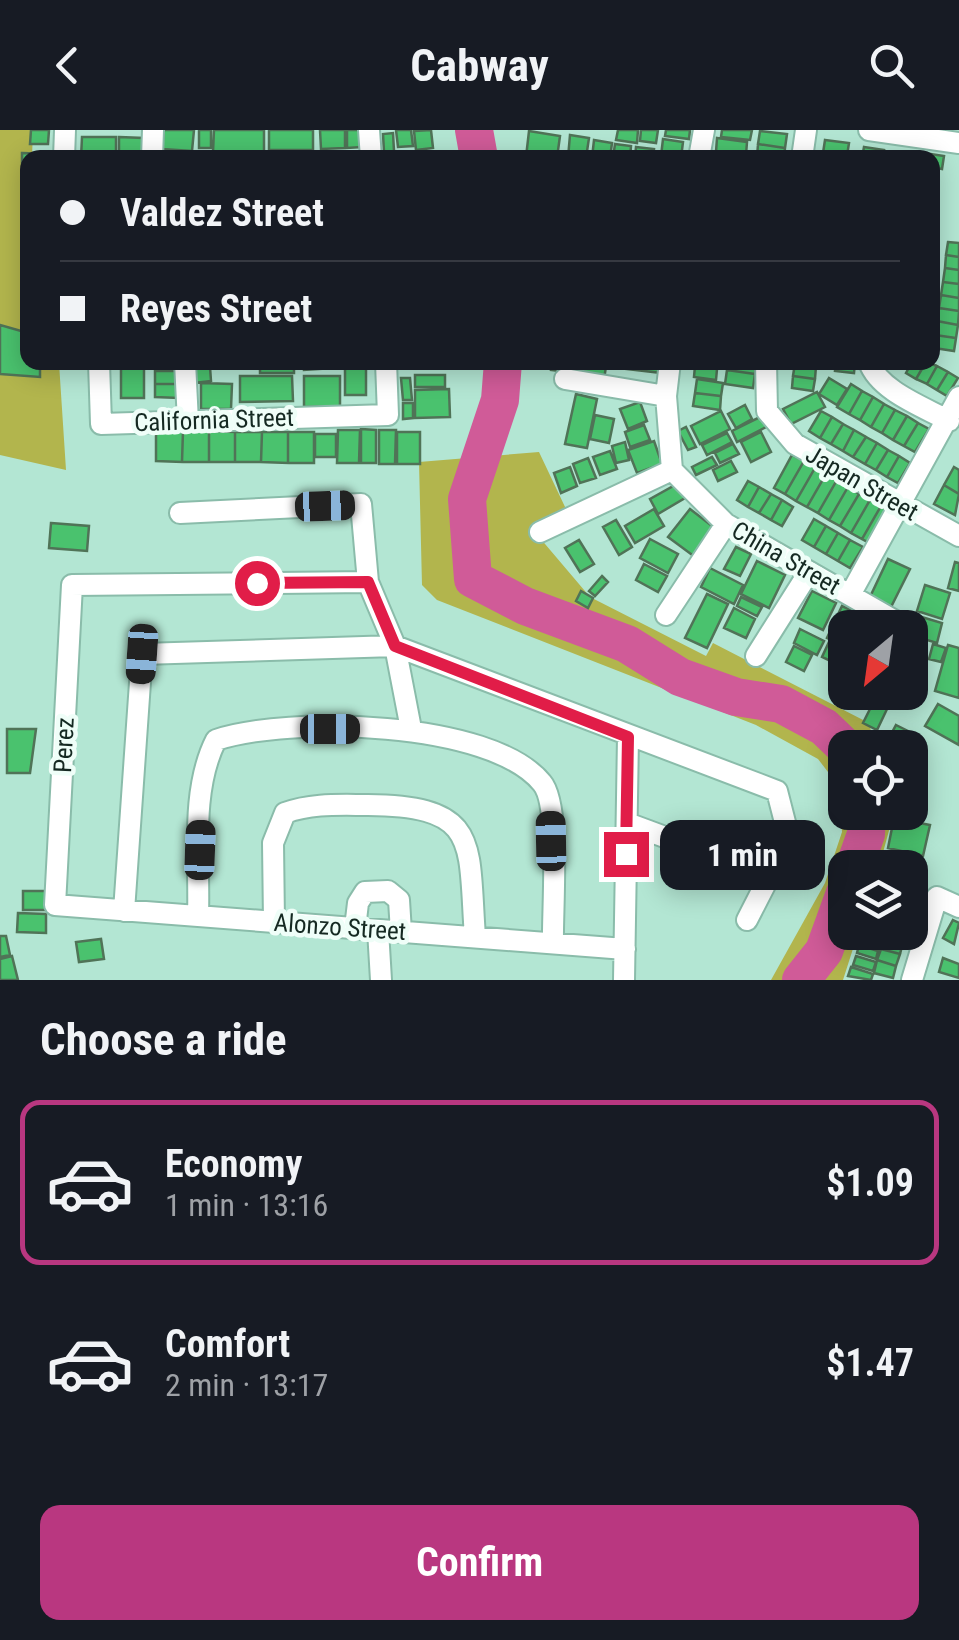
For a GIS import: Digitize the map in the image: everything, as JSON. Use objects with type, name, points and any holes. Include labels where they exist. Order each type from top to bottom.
[{"type":"street","points":[[868,130],[959,143]]},
{"type":"street","points":[[902,150],[905,135]]},
{"type":"street","name":"California Street","points":[[99,370],[101,424],[388,415],[386,370]]},
{"type":"street","points":[[185,370],[188,422]]},
{"type":"street","points":[[540,532],[672,470],[666,396],[669,370]]},
{"type":"street","name":"Japan Street","points":[[766,370],[767,411],[795,444],[900,507],[959,536]]},
{"type":"street","points":[[872,370],[886,384],[949,421]]},
{"type":"street","points":[[565,379],[666,396]]},
{"type":"street","points":[[850,596],[959,397]]},
{"type":"street","name":"China Street","points":[[672,470],[726,524],[875,610]]},
{"type":"street","points":[[180,512],[361,504],[368,582],[395,646],[411,729]]},
{"type":"street","points":[[666,615],[726,524]]},
{"type":"street","points":[[756,656],[809,572]]},
{"type":"street","name":"Perez","points":[[55,905],[72,584],[368,582]]},
{"type":"street","points":[[124,911],[142,654],[395,646],[777,791],[789,838],[773,876],[747,920]]},
{"type":"street","points":[[198,916],[202,785],[205,762],[216,740],[264,730],[411,729],[485,748],[520,765],[544,784],[551,807],[553,943]]},
{"type":"street","points":[[624,980],[628,737]]},
{"type":"street","points":[[274,922],[273,843],[285,812],[316,805],[421,807],[450,818],[462,835],[469,855],[475,937]]},
{"type":"street","points":[[627,823],[773,876]]},
{"type":"street","points":[[355,928],[360,897],[365,892],[388,891],[399,900],[400,932]]},
{"type":"street","points":[[912,980],[937,897],[959,907]]},
{"type":"street","name":"Alonzo Street","points":[[55,905],[624,949]]},
{"type":"street","points":[[378,930],[381,980]]},
{"type":"shaded area","points":[[0,130],[33,130],[32,150],[20,150],[20,370],[59,370],[66,470],[0,455]]},
{"type":"shaded area","points":[[539,452],[566,509],[534,531],[590,597],[706,656],[713,643],[828,702],[828,710],[844,710],[869,723],[871,730],[828,730],[828,772],[818,759],[756,725],[437,600],[422,585],[419,462]]},
{"type":"shaded area","points":[[889,830],[884,850],[836,850],[842,832]]},
{"type":"shaded area","points":[[828,874],[828,950],[853,950],[843,980],[771,980]]},
{"type":"building","points":[[31,130],[49,130],[48,144],[30,144]]},
{"type":"building","points":[[164,130],[194,130],[192,150],[162,149]]},
{"type":"building","points":[[199,130],[211,130],[211,148],[199,148]]},
{"type":"building","points":[[214,130],[264,130],[264,150],[213,150]]},
{"type":"building","points":[[269,130],[313,130],[313,150],[269,150]]},
{"type":"building","points":[[320,130],[345,130],[345,148],[321,149]]},
{"type":"building","points":[[347,130],[361,130],[362,147],[347,148]]},
{"type":"building","points":[[396,130],[411,130],[413,146],[398,147]]},
{"type":"building","points":[[431,130],[433,148],[416,150],[414,131]]},
{"type":"building","points":[[618,130],[638,130],[637,143],[616,140]]},
{"type":"building","points":[[641,130],[658,130],[656,143],[640,141]]},
{"type":"building","points":[[666,130],[690,130],[689,139],[665,136]]},
{"type":"building","points":[[722,130],[752,130],[750,140],[721,137]]},
{"type":"building","points":[[529,131],[560,136],[558,150],[527,150]]},
{"type":"building","points":[[760,131],[787,134],[785,148],[758,144]]},
{"type":"building","points":[[393,133],[394,150],[384,150],[383,134]]},
{"type":"building","points":[[570,135],[589,138],[587,150],[569,150]]},
{"type":"building","points":[[82,137],[116,137],[116,150],[81,150]]},
{"type":"building","points":[[119,137],[144,138],[144,150],[119,150]]},
{"type":"building","points":[[717,138],[747,142],[746,150],[716,150]]},
{"type":"building","points":[[663,139],[683,142],[682,150],[662,150]]},
{"type":"building","points":[[594,140],[612,143],[611,150],[593,150]]},
{"type":"building","points":[[825,140],[849,143],[848,150],[823,150]]},
{"type":"building","points":[[615,144],[631,146],[631,150],[614,150]]},
{"type":"building","points":[[758,144],[785,148],[785,150],[758,150]]},
{"type":"building","points":[[948,242],[959,243],[959,257],[946,255]]},
{"type":"building","points":[[946,255],[959,257],[959,270],[945,268]]},
{"type":"building","points":[[945,268],[959,270],[959,284],[943,282]]},
{"type":"building","points":[[943,282],[959,284],[959,298],[941,295]]},
{"type":"building","points":[[941,295],[959,298],[959,311],[940,308]]},
{"type":"building","points":[[940,308],[959,311],[958,325],[940,322]]},
{"type":"building","points":[[940,322],[958,325],[956,338],[940,336]]},
{"type":"building","points":[[0,325],[20,331],[20,370],[40,370],[40,377],[0,374]]},
{"type":"building","points":[[940,336],[956,338],[954,351],[940,349]]},
{"type":"building","points":[[940,368],[948,372],[937,390],[927,384],[935,370]]},
{"type":"building","points":[[121,370],[144,370],[144,398],[121,398]]},
{"type":"building","points":[[193,370],[210,370],[211,381],[194,383]]},
{"type":"building","points":[[260,370],[294,370],[294,373]]},
{"type":"building","points":[[345,370],[366,370],[366,395],[345,395]]},
{"type":"building","points":[[583,370],[605,370],[604,380],[582,377]]},
{"type":"building","points":[[695,370],[717,370],[716,380],[694,377]]},
{"type":"building","points":[[727,370],[755,374],[753,388],[725,384]]},
{"type":"building","points":[[794,370],[816,370],[815,379],[793,376]]},
{"type":"building","points":[[908,370],[921,370],[916,379],[906,373]]},
{"type":"building","points":[[921,370],[935,370],[927,384],[916,379]]},
{"type":"building","points":[[155,371],[179,371],[179,384],[155,384]]},
{"type":"building","points":[[948,372],[958,378],[947,396],[937,390]]},
{"type":"building","points":[[415,375],[445,375],[445,387],[415,387]]},
{"type":"building","points":[[240,376],[292,376],[293,401],[240,402]]},
{"type":"building","points":[[304,376],[340,376],[340,406],[304,407]]},
{"type":"building","points":[[793,376],[815,379],[813,391],[792,388]]},
{"type":"building","points":[[401,378],[410,378],[412,400],[403,400]]},
{"type":"building","points":[[829,378],[847,389],[837,405],[819,394]]},
{"type":"building","points":[[697,379],[723,383],[721,396],[695,393]]},
{"type":"building","points":[[201,383],[232,384],[231,409],[201,409]]},
{"type":"building","points":[[155,384],[179,384],[179,398],[155,397]]},
{"type":"building","points":[[851,384],[862,391],[849,414],[837,407]]},
{"type":"building","points":[[449,389],[450,417],[415,418],[415,390]]},
{"type":"building","points":[[862,391],[873,397],[860,420],[849,414]]},
{"type":"building","points":[[817,392],[825,407],[791,424],[783,409]]},
{"type":"building","points":[[695,393],[721,396],[720,410],[693,406]]},
{"type":"building","points":[[576,394],[597,399],[587,448],[565,444]]},
{"type":"building","points":[[873,397],[884,404],[871,427],[860,420]]},
{"type":"building","points":[[640,402],[647,421],[628,429],[620,409]]},
{"type":"building","points":[[403,403],[413,403],[413,418],[403,419]]},
{"type":"building","points":[[884,404],[895,410],[882,433],[871,427]]},
{"type":"building","points":[[745,405],[752,419],[736,428],[728,414]]},
{"type":"building","points":[[895,410],[907,416],[893,440],[882,433]]},
{"type":"building","points":[[721,411],[730,429],[700,444],[691,426]]},
{"type":"building","points":[[821,411],[832,417],[820,438],[809,431]]},
{"type":"building","points":[[595,415],[614,419],[609,443],[590,439]]},
{"type":"building","points":[[764,415],[770,425],[737,442],[732,431]]},
{"type":"building","points":[[907,416],[918,423],[904,446],[893,440]]},
{"type":"building","points":[[832,417],[843,424],[831,444],[820,438]]},
{"type":"building","points":[[918,423],[929,429],[915,452],[904,446]]},
{"type":"building","points":[[843,424],[854,430],[843,451],[831,444]]},
{"type":"building","points":[[644,425],[650,440],[630,447],[625,432]]},
{"type":"building","points":[[686,427],[696,447],[688,450],[678,431]]},
{"type":"building","points":[[361,429],[376,430],[376,463],[361,463]]},
{"type":"building","points":[[338,430],[360,430],[359,463],[337,463]]},
{"type":"building","points":[[379,430],[396,430],[395,464],[379,464]]},
{"type":"building","points":[[854,430],[866,437],[853,457],[843,451]]},
{"type":"building","points":[[156,431],[183,431],[182,462],[156,461]]},
{"type":"building","points":[[183,431],[209,431],[209,462],[182,462]]},
{"type":"building","points":[[209,431],[235,432],[235,462],[209,462]]},
{"type":"building","points":[[235,432],[262,432],[261,462],[235,462]]},
{"type":"building","points":[[262,432],[288,432],[288,463],[261,462]]},
{"type":"building","points":[[288,432],[314,432],[314,463],[288,463]]},
{"type":"building","points":[[397,432],[420,432],[420,464],[397,464]]},
{"type":"building","points":[[761,432],[771,452],[751,462],[741,442]]},
{"type":"building","points":[[727,433],[732,442],[707,455],[702,445]]},
{"type":"building","points":[[315,434],[336,434],[336,457],[315,457]]},
{"type":"building","points":[[866,437],[877,443],[865,464],[853,457]]},
{"type":"building","points":[[654,441],[662,464],[637,473],[628,450]]},
{"type":"building","points":[[625,442],[629,460],[616,463],[612,446]]},
{"type":"building","points":[[877,443],[888,450],[876,470],[865,464]]},
{"type":"building","points":[[733,444],[739,454],[720,463],[715,453]]},
{"type":"building","points":[[888,450],[899,456],[887,477],[876,470]]},
{"type":"building","points":[[610,451],[617,469],[600,475],[593,457]]},
{"type":"building","points":[[792,455],[804,461],[785,494],[774,488]]},
{"type":"building","points":[[899,456],[910,463],[898,483],[887,477]]},
{"type":"building","points":[[712,457],[717,465],[696,475],[692,467]]},
{"type":"building","points":[[588,458],[596,478],[580,483],[573,464]]},
{"type":"building","points":[[731,461],[737,472],[718,481],[713,470]]},
{"type":"building","points":[[804,461],[815,468],[796,501],[785,494]]},
{"type":"building","points":[[570,467],[577,486],[561,493],[554,473]]},
{"type":"building","points":[[954,467],[959,470],[959,494],[944,485]]},
{"type":"building","points":[[815,468],[826,474],[807,507],[796,501]]},
{"type":"building","points":[[826,474],[837,480],[818,513],[807,507]]},
{"type":"building","points":[[837,480],[848,487],[829,520],[818,513]]},
{"type":"building","points":[[748,481],[759,487],[748,507],[737,500]]},
{"type":"building","points":[[677,484],[685,498],[658,514],[650,499]]},
{"type":"building","points":[[944,485],[959,494],[955,515],[934,504]]},
{"type":"building","points":[[759,487],[771,494],[759,513],[748,507]]},
{"type":"building","points":[[848,487],[859,494],[840,526],[829,520]]},
{"type":"building","points":[[771,494],[782,500],[771,520],[759,513]]},
{"type":"building","points":[[859,494],[870,500],[851,533],[840,526]]},
{"type":"building","points":[[782,500],[793,507],[782,526],[771,520]]},
{"type":"building","points":[[870,500],[881,506],[862,539],[851,533]]},
{"type":"building","points":[[881,506],[892,513],[873,545],[862,539]]},
{"type":"building","points":[[654,509],[664,526],[635,543],[625,526]]},
{"type":"building","points":[[690,509],[716,529],[695,557],[668,537]]},
{"type":"building","points":[[814,519],[826,526],[814,547],[802,540]]},
{"type":"building","points":[[616,520],[632,547],[619,555],[603,527]]},
{"type":"building","points":[[51,523],[89,526],[87,551],[49,548]]},
{"type":"building","points":[[826,526],[838,533],[826,554],[814,547]]},
{"type":"building","points":[[838,533],[850,540],[838,561],[826,554]]},
{"type":"building","points":[[650,539],[678,554],[668,573],[640,558]]},
{"type":"building","points":[[579,540],[594,564],[580,572],[565,548]]},
{"type":"building","points":[[850,540],[863,547],[850,568],[838,561]]},
{"type":"building","points":[[736,547],[751,554],[740,576],[724,569]]},
{"type":"building","points":[[888,559],[910,569],[891,607],[870,597]]},
{"type":"building","points":[[757,561],[785,575],[769,608],[741,594]]},
{"type":"building","points":[[955,562],[959,563],[959,591],[948,588]]},
{"type":"building","points":[[644,564],[667,576],[658,592],[636,580]]},
{"type":"building","points":[[710,568],[743,585],[734,604],[701,587]]},
{"type":"building","points":[[602,576],[608,582],[595,596],[589,591]]},
{"type":"building","points":[[925,585],[950,593],[942,619],[928,615],[928,610],[917,610]]},
{"type":"building","points":[[581,591],[593,598],[588,608],[576,601]]},
{"type":"building","points":[[812,591],[836,603],[833,610],[828,610],[823,630],[798,618]]},
{"type":"building","points":[[707,594],[728,604],[707,648],[685,638]]},
{"type":"building","points":[[741,597],[762,607],[757,616],[737,606]]},
{"type":"building","points":[[734,608],[755,619],[746,638],[724,628]]},
{"type":"building","points":[[928,619],[942,623],[937,643],[928,640]]},
{"type":"building","points":[[800,629],[824,641],[817,655],[794,643]]},
{"type":"building","points":[[933,644],[946,648],[941,662],[929,659]]},
{"type":"building","points":[[948,645],[959,648],[959,698],[935,691]]},
{"type":"building","points":[[794,646],[812,655],[804,671],[786,662]]},
{"type":"building","points":[[938,704],[959,716],[959,745],[925,726]]},
{"type":"building","points":[[870,710],[887,710],[877,730],[863,723]]},
{"type":"building","points":[[7,729],[36,729],[30,773],[7,773]]},
{"type":"building","points":[[930,825],[924,850],[888,848],[892,830],[928,830]]},
{"type":"building","points":[[23,891],[51,891],[51,910],[23,910]]},
{"type":"building","points":[[18,913],[46,914],[46,933],[17,932]]},
{"type":"building","points":[[953,920],[959,923],[954,944],[943,938]]},
{"type":"building","points":[[0,936],[6,936],[10,955],[0,957]]},
{"type":"building","points":[[101,939],[104,959],[79,962],[76,942]]},
{"type":"building","points":[[858,950],[878,951],[876,959],[857,953]]},
{"type":"building","points":[[881,950],[900,954],[896,966],[877,960]]},
{"type":"building","points":[[12,956],[18,980],[0,980],[0,959]]},
{"type":"building","points":[[856,956],[876,962],[873,971],[853,965]]},
{"type":"building","points":[[943,958],[959,964],[959,978],[939,972]]},
{"type":"building","points":[[877,960],[896,966],[893,978],[874,973]]},
{"type":"building","points":[[851,967],[873,974],[871,980],[848,976]]},
{"type":"waterway","points":[[474,130],[478,150]]},
{"type":"waterway","points":[[502,370],[500,400],[467,499],[473,579],[525,606],[627,644],[680,677],[736,697],[781,704],[828,731]]},
{"type":"waterway","points":[[860,850],[866,830]]},
{"type":"waterway","points":[[801,980],[828,940]]},
{"type":"route","points":[[257,583],[368,582],[395,646],[628,737],[626,854]]}]
